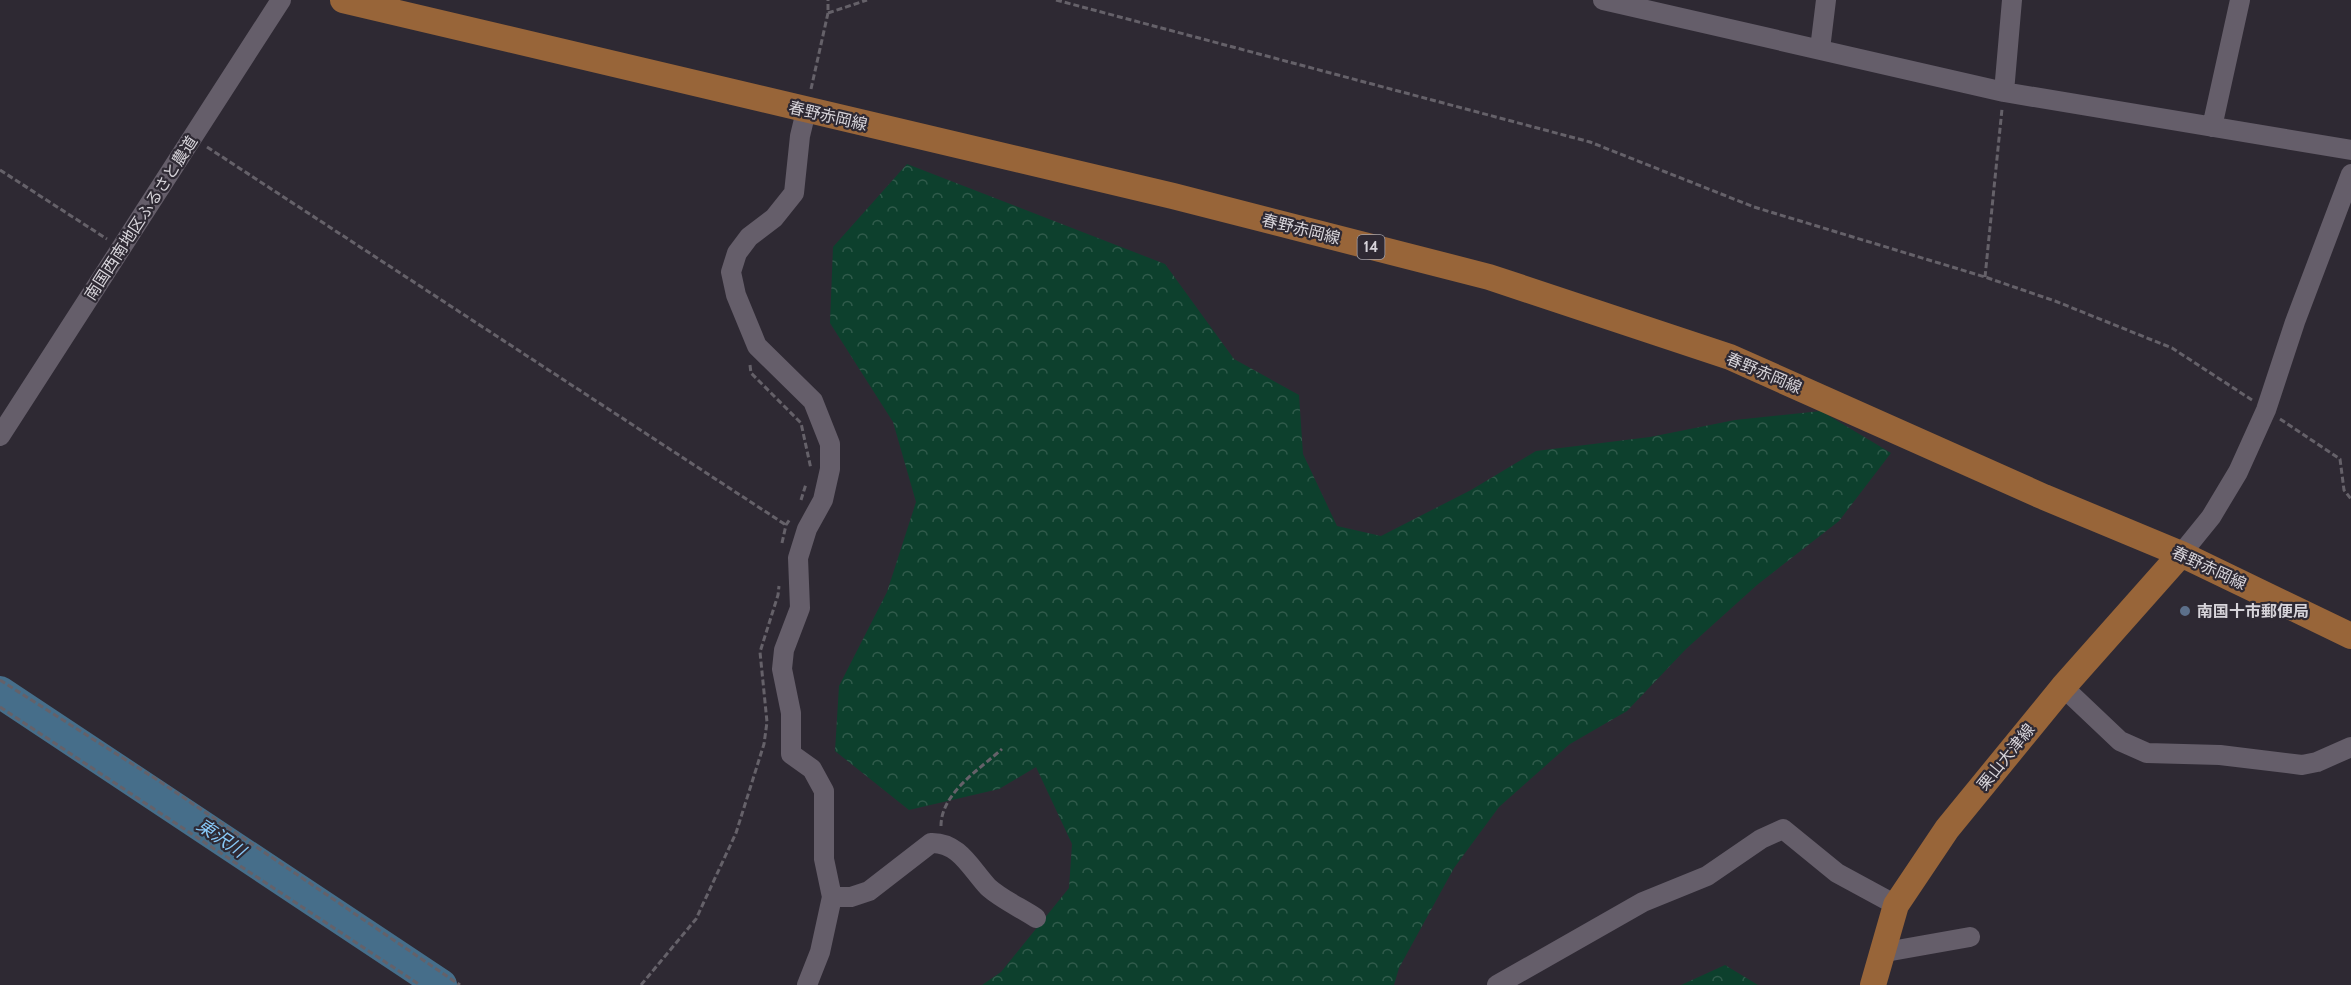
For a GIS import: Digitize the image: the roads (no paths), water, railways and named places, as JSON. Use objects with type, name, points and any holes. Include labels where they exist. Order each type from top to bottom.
[{"type":"main road","name":"春野赤岡線","points":[[343,0],[1173,196],[1489,277],[1730,357],[2044,497],[2181,554],[2351,636]]},
{"type":"main road","name":"栗山大津線","points":[[1873,985],[1880,953],[1896,905],[1947,829],[2063,687],[2181,554]]},
{"type":"street","name":"南国西南地区ふるさと農道","points":[[0,436],[281,0]]},
{"type":"street","points":[[1603,0],[2004,92],[2351,150]]},
{"type":"street","points":[[1820,49],[1826,0]]},
{"type":"street","points":[[2004,92],[2012,0]]},
{"type":"street","points":[[2212,127],[2240,0]]},
{"type":"street","points":[[806,111],[800,136],[794,193],[774,218],[749,237],[737,253],[730,272],[736,295],[757,346],[813,401],[830,444],[830,468],[823,500],[807,529],[798,558],[800,608],[784,650],[782,669],[791,713],[791,754],[812,769],[825,790],[824,860],[832,897],[820,952],[807,985]]},
{"type":"street","points":[[2181,554],[2211,517],[2238,472],[2266,410],[2295,322],[2351,174]]},
{"type":"street","points":[[2063,687],[2120,741],[2147,753],[2220,755],[2302,765],[2317,762],[2351,747]]},
{"type":"street","points":[[1497,985],[1643,902],[1707,876],[1761,838],[1783,829],[1837,873],[1896,905]]},
{"type":"street","points":[[832,897],[851,897],[869,891],[931,843],[942,843],[966,858],[989,887],[1036,918]]},
{"type":"street","points":[[1880,953],[1970,937]]},
{"type":"waterway","name":"東沢川","points":[[0,692],[441,985]]},
{"type":"place","name":"南国十市郵便局","points":[[2185,611]]}]
